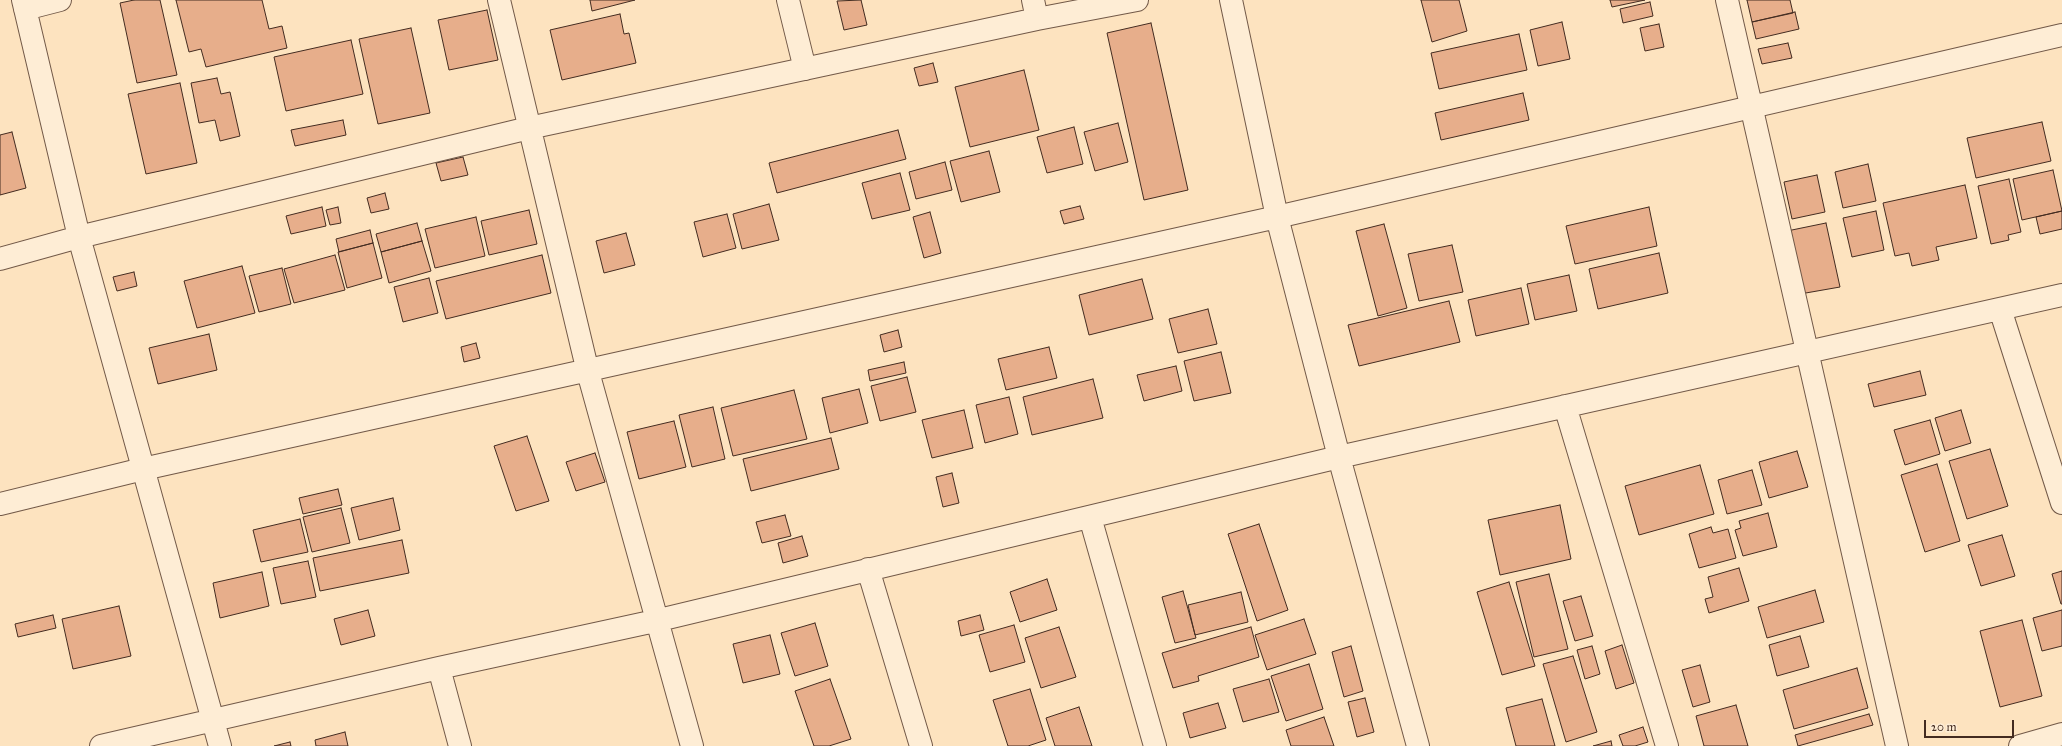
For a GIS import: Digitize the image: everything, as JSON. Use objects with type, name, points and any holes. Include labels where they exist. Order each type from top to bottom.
[{"type":"street","points":[[60,0],[24,4],[79,237],[220,746]]},
{"type":"street","points":[[500,0],[529,128],[588,372],[655,621],[692,746]]},
{"type":"street","points":[[788,0],[805,69]]},
{"type":"street","points":[[0,259],[79,237],[529,128],[805,69],[1035,10],[1137,0]]},
{"type":"street","points":[[1231,0],[1277,217],[1339,458],[1418,746]]},
{"type":"street","points":[[1728,0],[1898,746]]},
{"type":"street","points":[[0,504],[143,469],[588,372],[1277,217],[2062,35]]},
{"type":"street","points":[[101,746],[439,668],[655,621],[1090,516],[1565,406],[2062,295]]},
{"type":"street","points":[[2000,309],[2062,503]]},
{"type":"street","points":[[1565,406],[1668,746]]},
{"type":"street","points":[[1090,516],[1155,746]]},
{"type":"street","points":[[868,569],[921,746]]},
{"type":"street","points":[[439,668],[460,746]]},
{"type":"street","points":[[2020,746],[2062,734]]},
{"type":"building","points":[[134,0],[160,0],[177,75],[137,83],[120,3]]},
{"type":"building","points":[[176,0],[262,0],[269,29],[282,26],[287,48],[206,67],[201,49],[189,52]]},
{"type":"building","points":[[590,0],[635,0],[592,11]]},
{"type":"building","points":[[861,0],[867,25],[844,30],[837,1]]},
{"type":"building","points":[[1421,0],[1459,0],[1467,31],[1432,42]]},
{"type":"building","points":[[1610,0],[1645,0],[1612,7]]},
{"type":"building","points":[[1747,0],[1790,0],[1793,13],[1752,22]]},
{"type":"building","points":[[1650,2],[1653,16],[1623,23],[1620,9]]},
{"type":"building","points":[[487,10],[498,60],[449,70],[438,20]]},
{"type":"building","points":[[1795,12],[1799,29],[1756,39],[1752,22]]},
{"type":"building","points":[[620,14],[624,34],[629,33],[636,63],[562,80],[550,30]]},
{"type":"building","points":[[1562,22],[1570,59],[1538,66],[1530,30]]},
{"type":"building","points":[[1151,23],[1188,190],[1144,200],[1107,33]]},
{"type":"building","points":[[1659,24],[1664,47],[1645,51],[1640,28]]},
{"type":"building","points":[[411,28],[430,113],[378,124],[359,39]]},
{"type":"building","points":[[1519,34],[1527,70],[1439,89],[1431,53]]},
{"type":"building","points":[[351,40],[363,94],[286,111],[274,57]]},
{"type":"building","points":[[1788,43],[1792,58],[1762,64],[1758,49]]},
{"type":"building","points":[[933,63],[938,82],[919,86],[914,68]]},
{"type":"building","points":[[1024,70],[1039,130],[970,147],[955,87]]},
{"type":"building","points":[[217,78],[221,94],[230,92],[240,136],[220,141],[215,120],[199,123],[191,83]]},
{"type":"building","points":[[180,83],[197,163],[146,174],[128,94]]},
{"type":"building","points":[[1523,93],[1529,120],[1441,140],[1435,113]]},
{"type":"building","points":[[343,120],[346,135],[295,146],[291,130]]},
{"type":"building","points":[[2042,122],[2051,161],[1976,178],[1967,138]]},
{"type":"building","points":[[1118,123],[1128,162],[1095,171],[1084,132]]},
{"type":"building","points":[[1074,127],[1083,164],[1047,173],[1037,137]]},
{"type":"building","points":[[898,130],[906,159],[777,193],[769,163]]},
{"type":"building","points":[[12,132],[26,188],[0,195],[0,135]]},
{"type":"building","points":[[989,151],[1000,192],[961,202],[950,161]]},
{"type":"building","points":[[463,157],[468,175],[441,181],[436,163]]},
{"type":"building","points":[[945,162],[952,190],[916,199],[909,172]]},
{"type":"building","points":[[1868,164],[1876,201],[1843,208],[1835,172]]},
{"type":"building","points":[[2053,170],[2062,211],[2022,220],[2013,179]]},
{"type":"building","points":[[900,173],[910,210],[872,219],[862,183]]},
{"type":"building","points":[[1817,175],[1825,212],[1792,219],[1784,182]]},
{"type":"building","points":[[2009,179],[2021,232],[2008,235],[2009,240],[1991,244],[1978,186]]},
{"type":"building","points":[[1965,185],[1977,238],[1936,247],[1939,260],[1912,266],[1909,253],[1895,256],[1883,203]]},
{"type":"building","points":[[385,193],[389,209],[371,213],[367,198]]},
{"type":"building","points":[[769,204],[779,240],[742,249],[733,214]]},
{"type":"building","points":[[1080,206],[1084,219],[1064,224],[1060,211]]},
{"type":"building","points":[[322,207],[326,226],[291,234],[286,216]]},
{"type":"building","points":[[338,207],[341,223],[330,225],[326,210]]},
{"type":"building","points":[[1649,207],[1657,246],[1575,264],[1566,226]]},
{"type":"building","points":[[529,210],[537,244],[489,255],[481,221]]},
{"type":"building","points":[[1876,211],[1884,250],[1852,257],[1843,218]]},
{"type":"building","points":[[2062,211],[2062,229],[2040,234],[2036,217]]},
{"type":"building","points":[[930,212],[941,253],[924,258],[913,217]]},
{"type":"building","points":[[727,214],[736,248],[703,257],[694,222]]},
{"type":"building","points":[[476,217],[485,256],[435,268],[425,229]]},
{"type":"building","points":[[417,223],[422,241],[381,252],[376,234]]},
{"type":"building","points":[[1826,223],[1840,287],[1800,294],[1787,231]]},
{"type":"building","points":[[1384,224],[1407,308],[1378,316],[1356,231]]},
{"type":"building","points":[[370,230],[373,243],[339,252],[336,239]]},
{"type":"building","points":[[626,233],[635,265],[604,273],[596,241]]},
{"type":"building","points":[[422,241],[431,271],[389,283],[381,252]]},
{"type":"building","points":[[373,243],[382,278],[347,288],[338,252]]},
{"type":"building","points":[[1452,245],[1463,292],[1419,301],[1408,254]]},
{"type":"building","points":[[1659,253],[1668,293],[1598,309],[1589,269]]},
{"type":"building","points":[[335,255],[345,290],[294,303],[284,269]]},
{"type":"building","points":[[542,255],[551,293],[446,319],[436,281]]},
{"type":"building","points":[[242,266],[255,313],[197,328],[184,281]]},
{"type":"building","points":[[282,268],[291,304],[259,312],[249,276]]},
{"type":"building","points":[[134,272],[137,286],[117,291],[113,277]]},
{"type":"building","points":[[1569,275],[1577,311],[1535,320],[1527,284]]},
{"type":"building","points":[[429,278],[438,313],[403,322],[394,287]]},
{"type":"building","points":[[1142,279],[1153,319],[1089,335],[1079,295]]},
{"type":"building","points":[[1521,288],[1529,324],[1476,336],[1468,300]]},
{"type":"building","points":[[1449,301],[1460,342],[1359,366],[1348,325]]},
{"type":"building","points":[[1208,309],[1217,344],[1178,353],[1169,319]]},
{"type":"building","points":[[898,330],[902,347],[884,352],[880,335]]},
{"type":"building","points":[[209,334],[217,370],[158,384],[149,348]]},
{"type":"building","points":[[476,343],[480,358],[464,362],[461,347]]},
{"type":"building","points":[[1049,347],[1057,378],[1006,390],[998,359]]},
{"type":"building","points":[[1221,352],[1231,393],[1194,401],[1184,361]]},
{"type":"building","points":[[904,362],[906,373],[870,381],[868,370]]},
{"type":"building","points":[[1176,366],[1182,391],[1144,401],[1137,375]]},
{"type":"building","points":[[1920,371],[1926,395],[1874,407],[1868,384]]},
{"type":"building","points":[[907,377],[916,412],[880,421],[871,386]]},
{"type":"building","points":[[1093,379],[1103,418],[1032,435],[1023,397]]},
{"type":"building","points":[[859,389],[868,423],[830,433],[822,398]]},
{"type":"building","points":[[794,390],[807,439],[733,456],[721,408]]},
{"type":"building","points":[[1009,397],[1018,434],[985,443],[976,405]]},
{"type":"building","points":[[713,407],[725,459],[692,467],[679,415]]},
{"type":"building","points":[[964,410],[973,448],[932,458],[922,420]]},
{"type":"building","points":[[1961,410],[1971,443],[1945,451],[1935,418]]},
{"type":"building","points":[[1930,420],[1940,454],[1905,465],[1894,430]]},
{"type":"building","points":[[674,421],[686,467],[639,479],[627,432]]},
{"type":"building","points":[[527,436],[549,501],[516,511],[494,446]]},
{"type":"building","points":[[831,438],[839,469],[751,491],[743,459]]},
{"type":"building","points":[[1990,449],[2008,506],[1967,519],[1949,461]]},
{"type":"building","points":[[1797,451],[1808,487],[1769,498],[1759,462]]},
{"type":"building","points":[[595,453],[605,482],[576,491],[566,462]]},
{"type":"building","points":[[1937,464],[1960,541],[1925,552],[1901,475]]},
{"type":"building","points":[[1700,465],[1714,514],[1639,535],[1625,486]]},
{"type":"building","points":[[1752,470],[1762,505],[1727,514],[1718,480]]},
{"type":"building","points":[[952,473],[959,503],[943,507],[936,477]]},
{"type":"building","points":[[338,489],[342,505],[303,514],[299,498]]},
{"type":"building","points":[[393,498],[400,530],[359,540],[351,508]]},
{"type":"building","points":[[1560,505],[1571,559],[1500,575],[1488,520]]},
{"type":"building","points":[[341,508],[350,543],[312,552],[303,517]]},
{"type":"building","points":[[1768,513],[1777,547],[1743,556],[1735,530],[1741,528],[1739,521]]},
{"type":"building","points":[[785,515],[791,536],[762,543],[756,522]]},
{"type":"building","points":[[300,519],[308,552],[261,562],[253,530]]},
{"type":"building","points":[[1259,524],[1288,610],[1257,621],[1228,534]]},
{"type":"building","points":[[1711,527],[1713,533],[1728,529],[1736,558],[1699,568],[1689,534]]},
{"type":"building","points":[[2002,535],[2015,576],[1981,586],[1968,545]]},
{"type":"building","points":[[802,536],[808,556],[783,563],[778,543]]},
{"type":"building","points":[[402,540],[409,573],[320,591],[313,558]]},
{"type":"building","points":[[308,561],[316,597],[281,604],[273,568]]},
{"type":"building","points":[[1739,568],[1749,601],[1709,613],[1705,599],[1713,597],[1708,577]]},
{"type":"building","points":[[2062,571],[2062,604],[2061,604],[2052,574]]},
{"type":"building","points":[[262,572],[269,606],[220,618],[213,583]]},
{"type":"building","points":[[1549,574],[1568,649],[1534,657],[1516,582]]},
{"type":"building","points":[[1047,579],[1057,610],[1020,622],[1010,592]]},
{"type":"building","points":[[1509,582],[1535,666],[1502,675],[1477,592]]},
{"type":"building","points":[[1815,590],[1824,622],[1767,638],[1758,607]]},
{"type":"building","points":[[1183,591],[1196,638],[1175,643],[1162,597]]},
{"type":"building","points":[[1241,592],[1248,622],[1195,635],[1188,605]]},
{"type":"building","points":[[1581,596],[1593,636],[1575,641],[1563,601]]},
{"type":"building","points":[[119,606],[131,656],[73,669],[62,619]]},
{"type":"building","points":[[368,610],[375,636],[341,645],[334,619]]},
{"type":"building","points":[[2062,610],[2062,646],[2042,651],[2033,618]]},
{"type":"building","points":[[53,615],[56,628],[18,637],[15,624]]},
{"type":"building","points":[[980,615],[984,630],[961,636],[958,621]]},
{"type":"building","points":[[1304,619],[1316,654],[1267,670],[1255,635]]},
{"type":"building","points":[[2022,620],[2042,696],[2000,707],[1980,631]]},
{"type":"building","points":[[815,623],[828,666],[795,676],[781,633]]},
{"type":"building","points":[[1014,625],[1025,662],[990,672],[979,635]]},
{"type":"building","points":[[1059,627],[1076,677],[1041,688],[1025,638]]},
{"type":"building","points":[[1251,627],[1259,657],[1198,676],[1199,681],[1173,688],[1162,653]]},
{"type":"building","points":[[770,635],[780,674],[743,683],[733,644]]},
{"type":"building","points":[[1800,636],[1809,667],[1777,676],[1769,645]]},
{"type":"building","points":[[1622,645],[1634,683],[1616,689],[1605,651]]},
{"type":"building","points":[[1351,646],[1363,691],[1344,697],[1332,652]]},
{"type":"building","points":[[1592,646],[1600,674],[1585,679],[1577,650]]},
{"type":"building","points":[[1573,656],[1597,732],[1566,742],[1543,664]]},
{"type":"building","points":[[1309,664],[1323,709],[1286,721],[1271,676]]},
{"type":"building","points":[[1700,665],[1710,702],[1693,707],[1682,670]]},
{"type":"building","points":[[1857,668],[1868,708],[1794,729],[1783,690]]},
{"type":"building","points":[[830,679],[851,739],[829,746],[814,746],[795,691]]},
{"type":"building","points":[[1269,679],[1279,712],[1243,722],[1233,689]]},
{"type":"building","points":[[1030,689],[1046,740],[1028,746],[1008,746],[993,700]]},
{"type":"building","points":[[1365,698],[1374,732],[1357,737],[1348,702]]},
{"type":"building","points":[[1542,699],[1555,746],[1516,746],[1506,708]]},
{"type":"building","points":[[1218,703],[1226,728],[1190,738],[1183,713]]},
{"type":"building","points":[[1736,705],[1748,746],[1704,746],[1696,716]]},
{"type":"building","points":[[1079,707],[1092,746],[1055,746],[1046,718]]},
{"type":"building","points":[[1869,714],[1873,725],[1798,746],[1795,735]]},
{"type":"building","points":[[1324,717],[1334,746],[1291,746],[1286,730]]},
{"type":"building","points":[[1643,727],[1648,742],[1635,746],[1623,746],[1619,735]]},
{"type":"building","points":[[345,732],[348,746],[316,746],[315,740]]},
{"type":"building","points":[[1611,741],[1612,746],[1593,746]]},
{"type":"building","points":[[290,742],[291,746],[274,746]]}]
